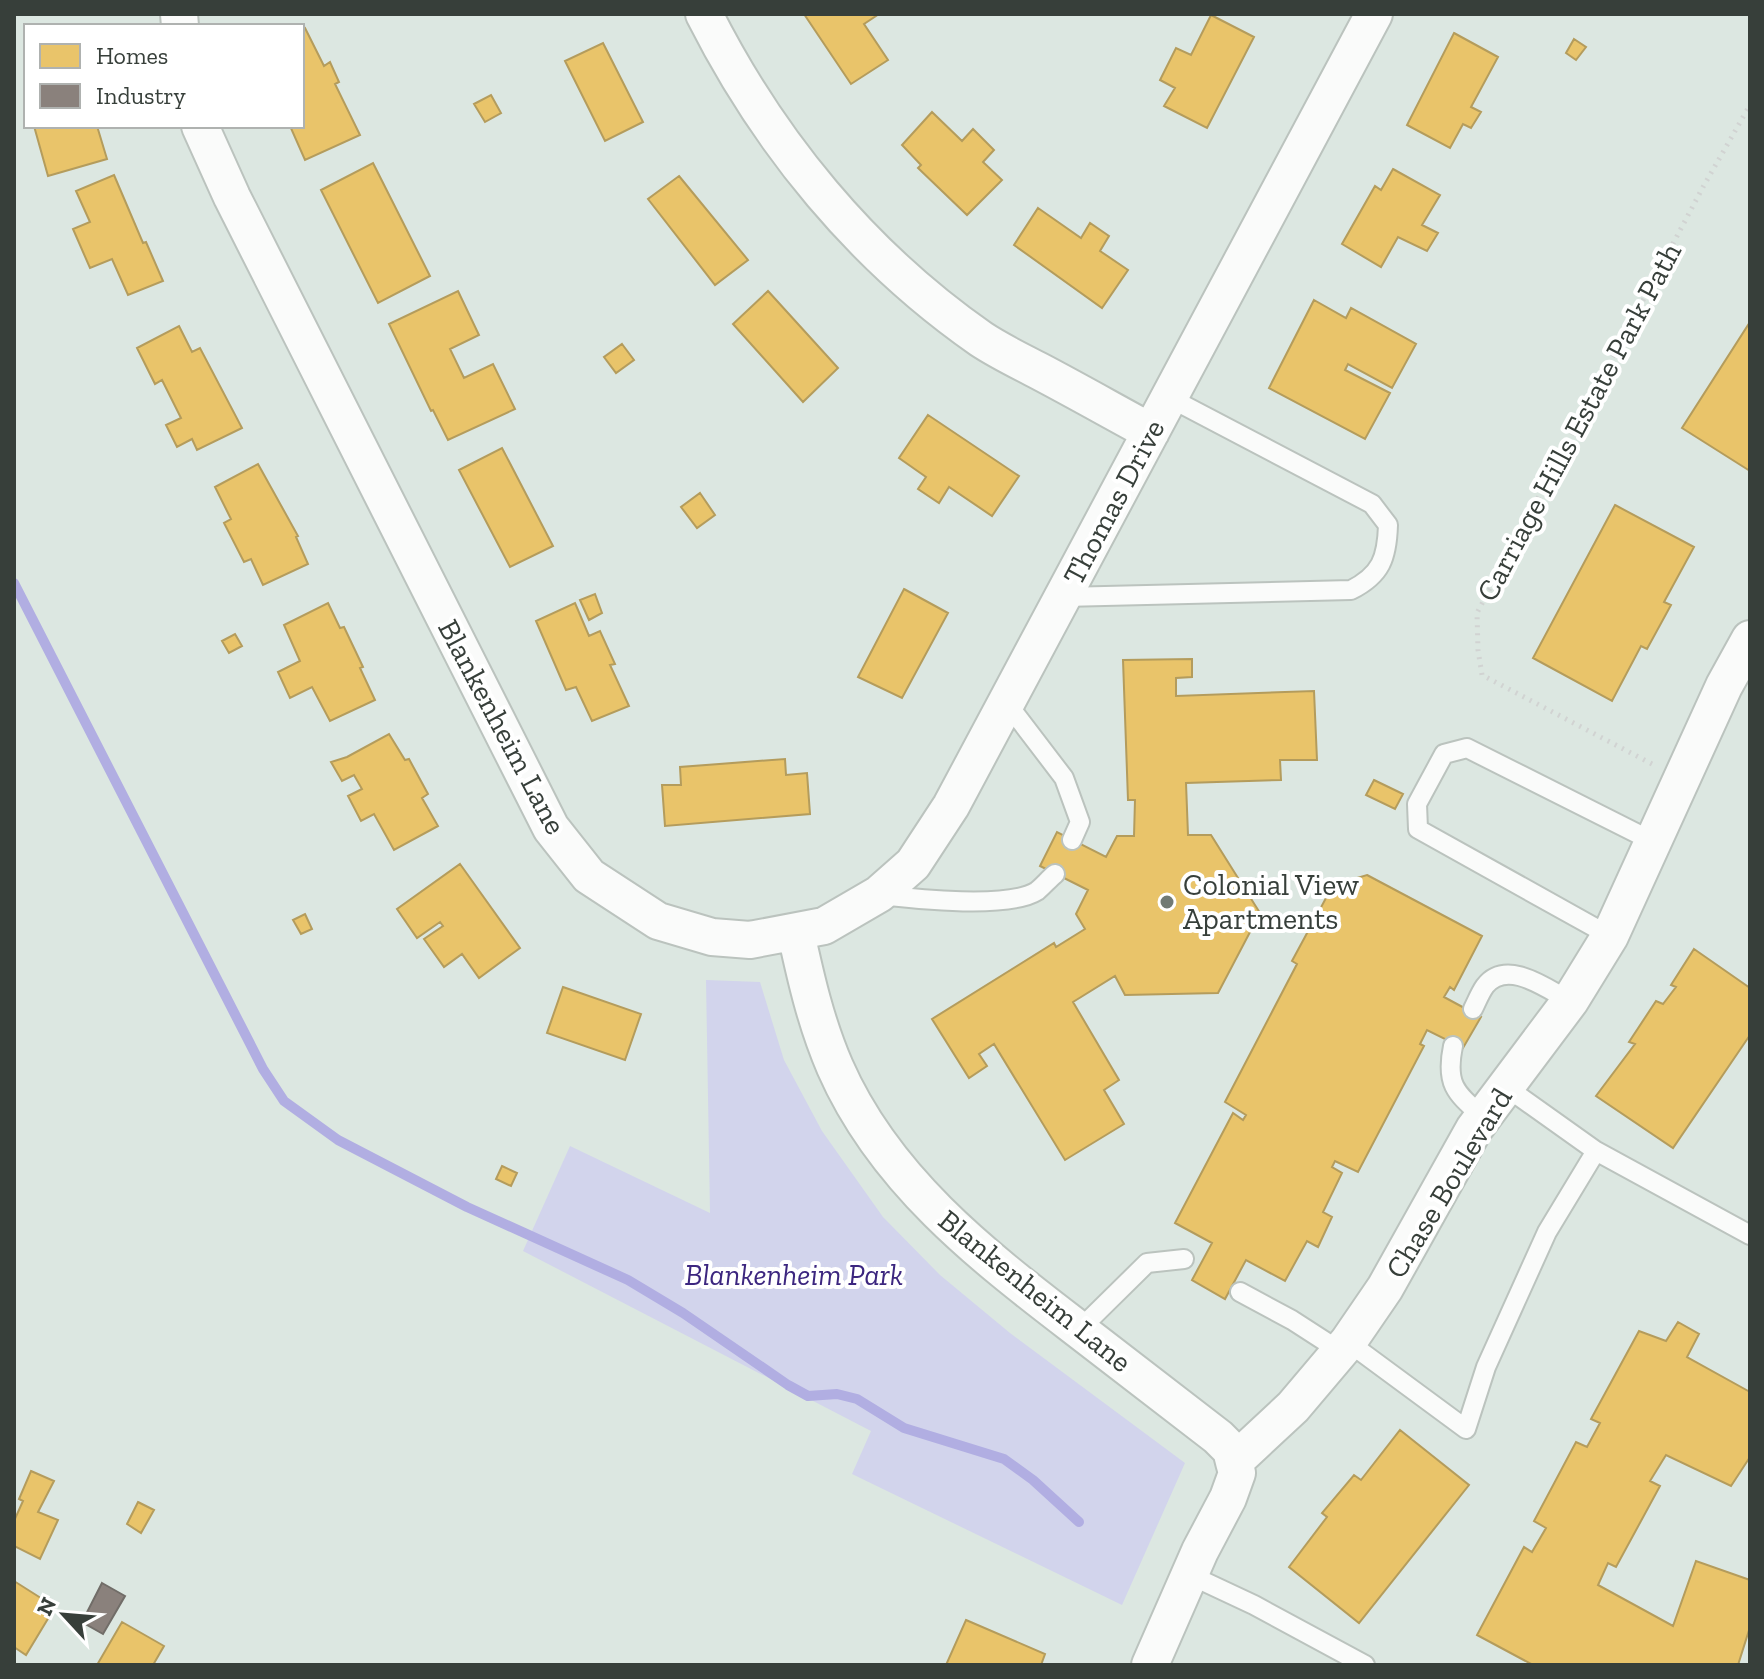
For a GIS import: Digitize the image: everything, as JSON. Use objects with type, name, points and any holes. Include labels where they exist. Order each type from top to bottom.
[{"type":"street","points":[[704,14],[727,61],[762,116],[843,219],[888,265],[982,340],[1151,432]]},
{"type":"street","name":"Thomas Drive","points":[[796,933],[824,926],[879,894],[913,864],[951,806],[1374,14]]},
{"type":"street","name":"Blankenheim Lane","points":[[201,128],[232,197],[551,828],[589,876],[658,921],[712,937],[750,940],[796,933],[813,1013],[836,1069],[889,1156],[939,1215],[985,1257],[1218,1437],[1231,1450],[1234,1462]]},
{"type":"street","name":"Chase Boulevard","points":[[1234,1462],[1293,1407],[1344,1346],[1385,1288],[1483,1117],[1570,1001],[1610,936],[1724,686],[1750,639]]},
{"type":"street","points":[[1150,1665],[1228,1498],[1237,1473],[1234,1462]]},
{"type":"lane","points":[[1063,597],[1351,590],[1368,581],[1380,567],[1387,547],[1388,525],[1372,504],[1170,398]]},
{"type":"lane","points":[[1006,702],[1064,778],[1080,822],[1072,840]]},
{"type":"lane","points":[[1610,936],[1418,829],[1417,804],[1444,754],[1467,748],[1654,842]]},
{"type":"lane","points":[[879,894],[945,902],[1008,898],[1035,892],[1055,874]]},
{"type":"lane","points":[[1473,1009],[1485,985],[1497,975],[1520,975],[1570,1001]]},
{"type":"lane","points":[[1453,1046],[1448,1069],[1455,1092],[1483,1117]]},
{"type":"lane","points":[[1506,1087],[1596,1151],[1750,1235]]},
{"type":"lane","points":[[1240,1292],[1344,1346],[1466,1429],[1486,1367],[1547,1232],[1596,1151]]},
{"type":"lane","points":[[1079,1330],[1147,1263],[1184,1259]]},
{"type":"lane","points":[[1190,1575],[1254,1605],[1365,1665]]},
{"type":"path","name":"Carriage Hills Estate Park Path","points":[[1681,780],[1482,675],[1477,613],[1703,187],[1750,105]]},
{"type":"green space","name":"Blankenheim Park","points":[[706,980],[760,982],[784,1060],[822,1131],[883,1217],[940,1275],[1010,1333],[1185,1463],[1122,1605],[852,1474],[871,1431],[523,1251],[570,1146],[710,1213]]},
{"type":"building: Homes","points":[[804,14],[879,14],[864,24],[888,60],[851,84]]},
{"type":"building: Homes","points":[[1211,15],[1254,37],[1207,128],[1164,106],[1175,88],[1160,80],[1176,48],[1191,55]]},
{"type":"building: Homes","points":[[304,28],[324,66],[330,62],[339,82],[335,84],[360,135],[305,160],[291,128],[304,128]]},
{"type":"building: Homes","points":[[1454,33],[1498,57],[1471,107],[1481,112],[1471,128],[1463,124],[1450,148],[1407,125]]},
{"type":"building: Homes","points":[[1574,39],[1586,47],[1576,60],[1566,53]]},
{"type":"building: Homes","points":[[603,43],[643,122],[605,141],[565,61]]},
{"type":"building: Homes","points":[[491,95],[501,113],[485,122],[474,104]]},
{"type":"building: Homes","points":[[932,112],[962,141],[973,129],[994,150],[983,162],[1002,180],[967,215],[918,168],[921,165],[902,145]]},
{"type":"building: Homes","points":[[35,128],[98,128],[107,159],[48,176]]},
{"type":"building: Homes","points":[[373,163],[430,276],[378,303],[321,190]]},
{"type":"building: Homes","points":[[1393,169],[1440,195],[1422,225],[1438,233],[1427,251],[1398,237],[1381,267],[1342,244],[1375,186],[1381,190]]},
{"type":"building: Homes","points":[[114,175],[163,281],[128,295],[112,259],[90,268],[73,229],[90,222],[76,191]]},
{"type":"building: Homes","points":[[679,176],[748,260],[715,285],[648,199]]},
{"type":"building: Homes","points":[[1038,208],[1081,238],[1090,223],[1109,236],[1100,251],[1128,270],[1102,308],[1014,245]]},
{"type":"building: Homes","points":[[458,291],[479,335],[450,349],[464,378],[493,364],[515,409],[448,440],[389,324]]},
{"type":"building: Homes","points":[[768,291],[838,368],[803,402],[733,324]]},
{"type":"building: Homes","points":[[1314,300],[1346,318],[1351,308],[1416,344],[1392,388],[1348,364],[1345,370],[1390,393],[1365,439],[1269,388]]},
{"type":"building: Homes","points":[[1750,322],[1750,471],[1682,428]]},
{"type":"building: Homes","points":[[179,326],[192,352],[200,348],[242,428],[197,450],[192,439],[177,447],[166,425],[181,418],[162,380],[155,384],[137,348]]},
{"type":"building: Homes","points":[[622,344],[634,360],[616,373],[604,357]]},
{"type":"building: Homes","points":[[928,415],[1019,476],[992,516],[949,487],[939,503],[918,489],[926,477],[899,458]]},
{"type":"building: Homes","points":[[502,448],[553,546],[510,567],[459,470]]},
{"type":"building: Homes","points":[[258,464],[298,536],[308,564],[263,585],[251,559],[244,562],[224,523],[231,519],[215,487]]},
{"type":"building: Homes","points":[[700,493],[715,515],[697,528],[681,507]]},
{"type":"building: Homes","points":[[1615,505],[1694,547],[1664,602],[1671,605],[1647,649],[1641,646],[1612,701],[1533,658]]},
{"type":"building: Homes","points":[[904,589],[948,613],[902,698],[858,677]]},
{"type":"building: Homes","points":[[595,594],[602,613],[589,620],[580,600]]},
{"type":"building: Homes","points":[[328,603],[340,628],[344,627],[375,700],[330,721],[312,687],[290,698],[278,672],[300,661],[284,625]]},
{"type":"building: Homes","points":[[575,603],[589,636],[600,631],[615,664],[610,665],[629,706],[592,721],[576,687],[566,690],[536,621]]},
{"type":"building: Homes","points":[[235,634],[242,646],[229,653],[222,641]]},
{"type":"building: Homes","name":"Colonial View Apartments","points":[[1192,659],[1192,677],[1176,678],[1176,696],[1314,691],[1317,760],[1280,760],[1281,780],[1186,783],[1188,835],[1211,835],[1260,913],[1218,993],[1125,995],[1115,976],[1073,1002],[1119,1080],[1104,1090],[1124,1124],[1065,1160],[994,1044],[979,1054],[987,1066],[969,1078],[932,1019],[1054,943],[1056,947],[1085,929],[1076,914],[1088,890],[1040,866],[1057,832],[1106,857],[1117,836],[1134,836],[1135,800],[1128,800],[1123,660]]},
{"type":"building: Homes","points":[[389,734],[405,760],[409,759],[428,794],[422,798],[438,826],[394,850],[374,814],[361,821],[348,796],[362,789],[354,775],[342,781],[331,762],[347,757]]},
{"type":"building: Homes","points":[[785,759],[786,775],[807,773],[810,814],[665,826],[662,785],[681,785],[680,767]]},
{"type":"building: Homes","points":[[1374,780],[1403,794],[1395,809],[1366,795]]},
{"type":"building: Homes","points":[[460,864],[520,948],[479,978],[462,954],[444,967],[424,939],[443,926],[440,922],[417,938],[397,909]]},
{"type":"building: Homes","points":[[1367,875],[1482,936],[1454,990],[1450,987],[1444,997],[1481,1017],[1463,1048],[1427,1030],[1420,1044],[1424,1046],[1358,1172],[1335,1161],[1332,1167],[1342,1173],[1323,1212],[1332,1217],[1318,1247],[1307,1241],[1285,1281],[1246,1260],[1225,1299],[1192,1280],[1212,1243],[1175,1223],[1233,1113],[1243,1120],[1246,1115],[1225,1102],[1297,964],[1292,961],[1333,885]]},
{"type":"building: Homes","points":[[305,914],[312,929],[301,934],[293,920]]},
{"type":"building: Homes","points":[[1694,949],[1750,988],[1750,1035],[1673,1148],[1596,1096],[1635,1044],[1629,1042],[1656,1001],[1663,1004],[1676,987],[1671,985]]},
{"type":"building: Homes","points":[[563,987],[641,1014],[625,1060],[547,1033]]},
{"type":"building: Homes","points":[[502,1166],[517,1173],[511,1186],[496,1179]]},
{"type":"building: Homes","points":[[1678,1322],[1699,1334],[1687,1357],[1750,1392],[1750,1457],[1731,1486],[1666,1455],[1650,1481],[1660,1486],[1616,1567],[1608,1563],[1598,1585],[1673,1626],[1696,1561],[1750,1580],[1750,1627],[1738,1665],[1533,1665],[1477,1635],[1524,1547],[1532,1552],[1546,1528],[1534,1521],[1576,1442],[1587,1447],[1600,1423],[1591,1419],[1639,1331],[1666,1341]]},
{"type":"building: Homes","points":[[1400,1430],[1469,1485],[1359,1623],[1289,1567],[1327,1517],[1322,1513],[1354,1475],[1361,1480]]},
{"type":"building: Homes","points":[[31,1471],[54,1481],[38,1512],[58,1520],[40,1559],[14,1546],[14,1521]]},
{"type":"building: Homes","points":[[138,1502],[154,1510],[141,1533],[127,1524]]},
{"type":"building: Homes","points":[[14,1581],[55,1607],[26,1655],[14,1647]]},
{"type":"building: Homes","points":[[966,1620],[1045,1654],[1041,1665],[946,1665]]},
{"type":"building: Homes","points":[[122,1622],[164,1646],[153,1665],[97,1665]]},
{"type":"building: Industry","points":[[102,1583],[125,1596],[103,1634],[82,1622]]},
{"type":"waterway","points":[[14,583],[263,1069],[284,1101],[338,1140],[467,1207],[628,1280],[808,1396],[837,1394],[857,1399],[904,1428],[1004,1459],[1033,1480],[1079,1522]]},
{"type":"place","name":"Colonial View Apartments","points":[[1167,902]]}]
